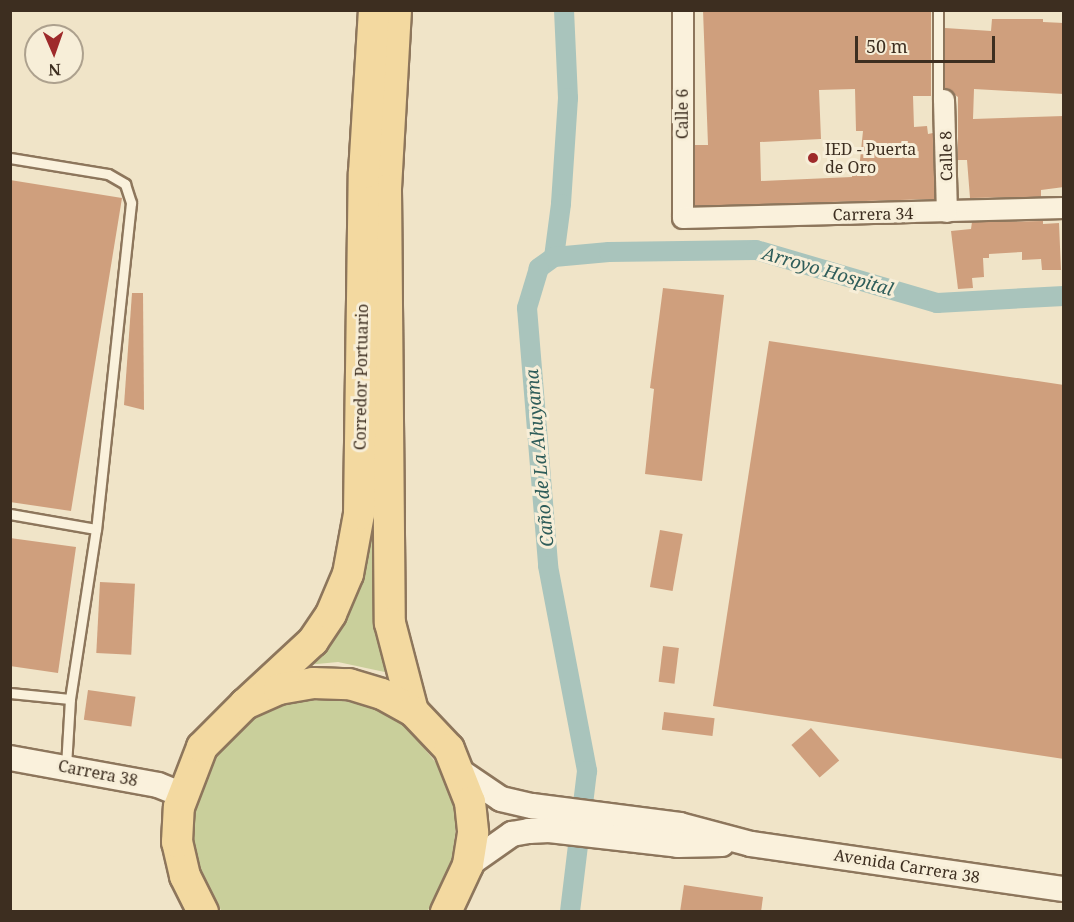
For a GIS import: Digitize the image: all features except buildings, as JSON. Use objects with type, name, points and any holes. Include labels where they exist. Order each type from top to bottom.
[{"type":"main road","name":"Corredor Portuario","points":[[201,910],[185,876],[177,842],[178,807],[202,747],[313,641],[331,614],[348,574],[359,514],[364,173],[374,10]]},
{"type":"main road","name":"Corredor Portuario","points":[[396,10],[386,190],[390,623],[413,711]]},
{"type":"main road","points":[[245,704],[279,689],[313,682],[360,687],[382,694],[413,711],[433,728],[461,772],[470,802],[472,833],[468,865],[446,912]]},
{"type":"street","name":"Calle 6","points":[[683,218],[684,10]]},
{"type":"street","name":"Calle 8","points":[[941,100],[946,212]]},
{"type":"street","name":"Carrera 34","points":[[683,218],[1064,208]]},
{"type":"street","name":"Carrera 38","points":[[10,758],[66,766],[158,785],[183,795]]},
{"type":"street","name":"Avenida Carrera 38","points":[[461,772],[501,799],[549,819],[751,844],[1064,889]]},
{"type":"street","name":"Avenida Carrera 38","points":[[468,865],[512,834],[549,819]]},
{"type":"lane","name":"Calle 8","points":[[938,10],[941,100]]},
{"type":"lane","points":[[10,158],[108,174],[125,184],[131,203],[96,528],[70,699],[66,766]]},
{"type":"lane","points":[[10,514],[96,528]]},
{"type":"lane","points":[[10,693],[70,699]]},
{"type":"green space","points":[[376,531],[394,674],[338,662],[306,665],[366,532]]},
{"type":"green space","points":[[332,699],[370,706],[405,725],[442,770],[455,808],[456,827],[451,866],[435,902],[427,911],[222,912],[199,870],[192,832],[198,793],[214,758],[256,717],[293,702]]},
{"type":"waterway","name":"Caño de La Ahuyama","points":[[564,10],[568,98],[561,204],[554,257],[539,268],[527,308],[548,566],[587,771],[570,912]]},
{"type":"waterway","name":"Arroyo Hospital","points":[[554,257],[609,252],[756,250],[937,303],[1064,296]]},
{"type":"place","name":"IED - Puerta de Oro","points":[[813,158]]}]
